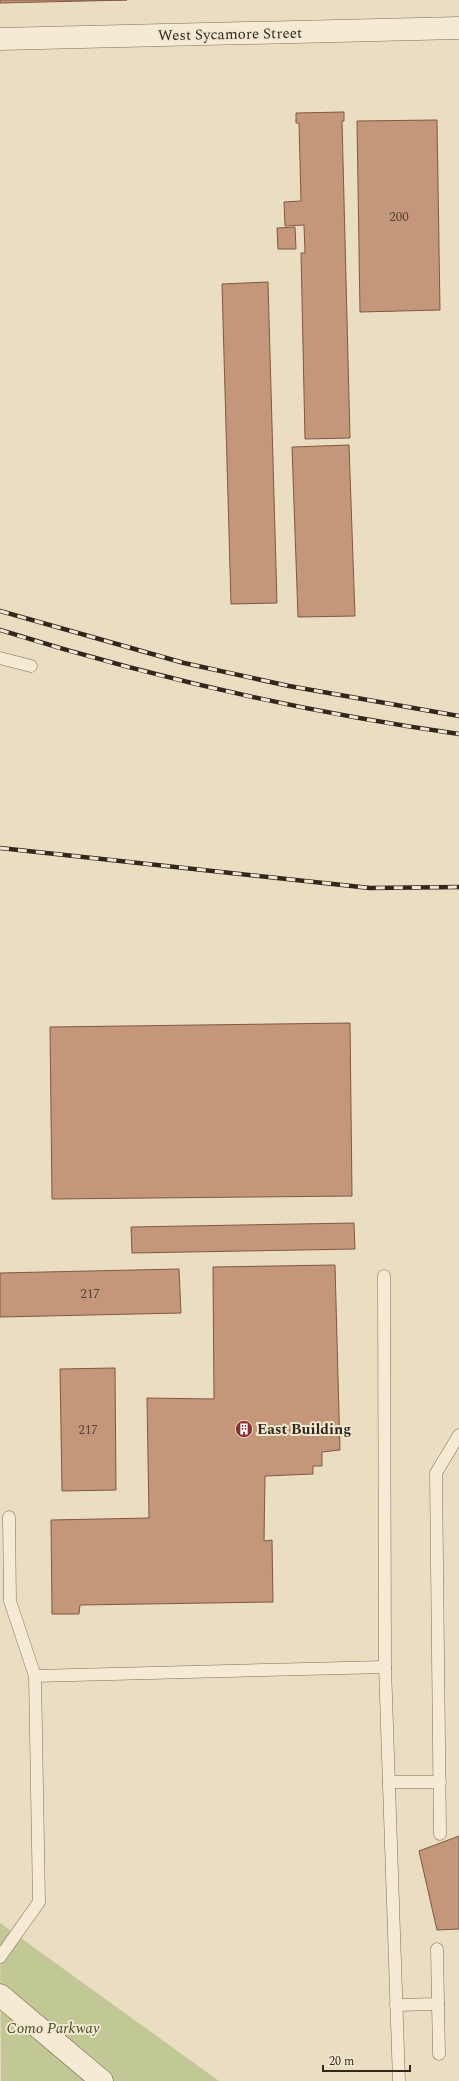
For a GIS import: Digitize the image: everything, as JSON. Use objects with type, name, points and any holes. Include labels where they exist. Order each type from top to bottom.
[{"type":"street","name":"West Sycamore Street","points":[[0,39],[459,28]]},
{"type":"street","points":[[0,1995],[102,2081]]},
{"type":"lane","points":[[0,658],[31,666]]},
{"type":"lane","points":[[384,1276],[385,1667],[399,2081]]},
{"type":"lane","points":[[440,1834],[436,1473],[459,1436]]},
{"type":"lane","points":[[0,1957],[39,1902],[35,1676],[5,1601],[9,1517]]},
{"type":"lane","points":[[35,1676],[385,1667]]},
{"type":"lane","points":[[389,1782],[440,1782]]},
{"type":"lane","points":[[437,1949],[439,2054]]},
{"type":"lane","points":[[396,2005],[438,2004]]},
{"type":"green space","name":"Como Parkway","points":[[0,1923],[219,2081],[1,2081]]},
{"type":"building","points":[[0,0],[127,0],[0,3]]},
{"type":"building","points":[[344,112],[344,121],[342,121],[350,438],[305,439],[301,253],[305,253],[304,225],[285,226],[284,202],[301,201],[299,123],[296,123],[296,113]]},
{"type":"building","points":[[437,120],[440,310],[360,312],[357,121]]},
{"type":"building","points":[[295,227],[296,249],[278,249],[277,228]]},
{"type":"building","points":[[268,282],[277,603],[231,604],[222,284]]},
{"type":"building","points":[[349,445],[355,616],[298,617],[292,447]]},
{"type":"building","points":[[350,1023],[352,1196],[52,1199],[50,1027]]},
{"type":"building","points":[[354,1223],[355,1249],[132,1253],[131,1227]]},
{"type":"building","name":"East Building","points":[[335,1265],[340,1450],[322,1452],[322,1466],[313,1466],[313,1474],[265,1476],[264,1541],[272,1540],[273,1602],[80,1605],[79,1614],[52,1614],[51,1520],[149,1518],[147,1398],[214,1399],[213,1267]]},
{"type":"building","points":[[179,1269],[181,1313],[0,1317],[0,1273]]},
{"type":"building","points":[[115,1368],[116,1490],[62,1491],[60,1369]]},
{"type":"building","points":[[459,1836],[459,1929],[437,1930],[419,1851]]},
{"type":"railway","points":[[0,611],[184,663],[289,686],[459,716]]},
{"type":"railway","points":[[0,630],[113,663],[227,691],[343,715],[459,734]]},
{"type":"railway","points":[[0,848],[370,888],[459,887]]},
{"type":"place","name":"East Building","points":[[244,1429]]}]
